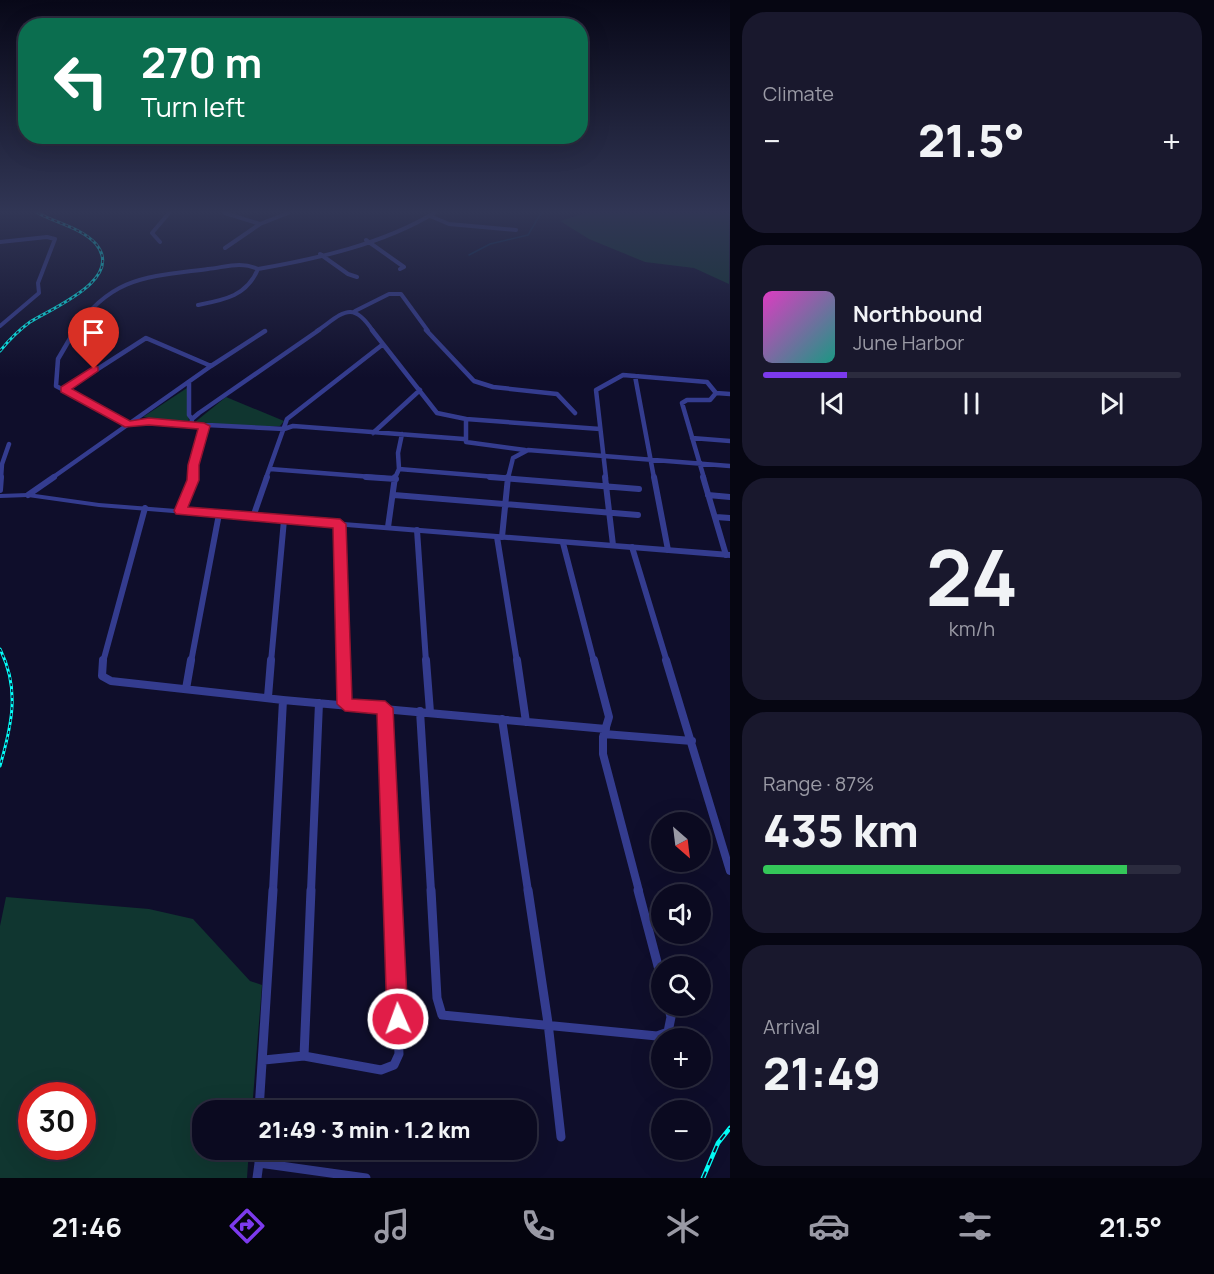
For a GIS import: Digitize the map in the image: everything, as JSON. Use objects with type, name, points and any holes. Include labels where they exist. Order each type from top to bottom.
[{"type":"street","points":[[0,326],[39,292],[38,283],[44,268]]},
{"type":"street","points":[[208,268],[142,277],[125,282],[85,312],[58,355],[55,384],[57,387],[129,424],[191,422],[204,426],[284,429],[293,426],[464,439],[480,446],[729,466]]},
{"type":"street","points":[[198,305],[238,296],[258,269],[262,268]]},
{"type":"street","points":[[340,268],[357,277]]},
{"type":"street","points":[[191,422],[340,315],[355,311],[389,294],[401,294],[417,320],[474,381],[492,387],[549,391],[557,394],[575,413]]},
{"type":"street","points":[[355,311],[362,314],[381,345],[437,413],[466,419],[600,429]]},
{"type":"street","points":[[28,495],[211,366],[265,331]]},
{"type":"street","points":[[65,390],[146,338],[211,366]]},
{"type":"street","points":[[253,517],[287,420],[381,345]]},
{"type":"street","points":[[613,546],[596,390],[619,376],[635,376],[702,380],[710,384],[716,393]]},
{"type":"street","points":[[635,376],[668,550]]},
{"type":"street","points":[[189,382],[191,422]]},
{"type":"street","points":[[373,433],[382,422],[420,390]]},
{"type":"street","points":[[716,393],[729,394]]},
{"type":"street","points":[[0,496],[28,495],[99,505],[728,555],[682,403],[687,400],[710,400],[716,393]]},
{"type":"street","points":[[464,439],[466,419]]},
{"type":"street","points":[[180,511],[193,480],[193,465],[204,426]]},
{"type":"street","points":[[388,527],[396,472],[399,469],[398,453],[402,435]]},
{"type":"street","points":[[692,438],[729,441]]},
{"type":"street","points":[[0,490],[2,464],[9,444]]},
{"type":"street","points":[[526,722],[522,677],[511,621],[505,605],[499,537],[513,458],[528,450]]},
{"type":"street","points":[[270,469],[396,479]]},
{"type":"street","points":[[399,469],[639,489]]},
{"type":"street","points":[[394,495],[638,515]]},
{"type":"street","points":[[708,495],[729,497]]},
{"type":"street","points":[[145,508],[102,664],[102,676],[111,681],[283,700],[502,719],[692,741]]},
{"type":"street","points":[[186,689],[219,514]]},
{"type":"street","points":[[716,517],[729,518]]},
{"type":"street","points":[[268,697],[284,520]]},
{"type":"street","points":[[340,524],[345,704]]},
{"type":"street","points":[[417,530],[437,998],[442,1015],[548,1023],[657,1036],[668,1032],[671,1016]]},
{"type":"street","points":[[563,543],[609,717],[603,754],[656,956]]},
{"type":"street","points":[[632,547],[692,741],[729,871]]},
{"type":"street","points":[[259,1100],[264,1060],[283,700]]},
{"type":"street","points":[[303,1056],[319,703]]},
{"type":"street","points":[[264,1060],[303,1056],[381,1070],[394,1065],[399,1054],[385,708]]},
{"type":"street","points":[[502,719],[548,1023],[561,1137]]},
{"type":"street","points":[[257,1178],[258,1163],[366,1178]]},
{"type":"green space","points":[[694,268],[729,268],[729,284]]},
{"type":"green space","points":[[187,388],[189,423],[143,417]]},
{"type":"green space","points":[[226,397],[284,421],[280,426],[256,427],[195,422]]},
{"type":"green space","points":[[6,897],[149,909],[193,919],[250,981],[262,985],[253,1100],[192,1100],[192,1160],[248,1160],[247,1178],[0,1178],[0,926]]},
{"type":"railway","points":[[0,351],[30,322],[82,291],[94,280],[101,268]]},
{"type":"railway","points":[[0,649],[10,678],[12,693],[11,721],[0,766]]},
{"type":"railway","points":[[703,1178],[718,1143],[730,1128]]},
{"type":"route","points":[[94,369],[66,387],[65,390],[129,424],[149,422],[204,426],[193,465],[193,480],[180,511],[340,524],[345,704],[385,708],[398,1019]]}]
